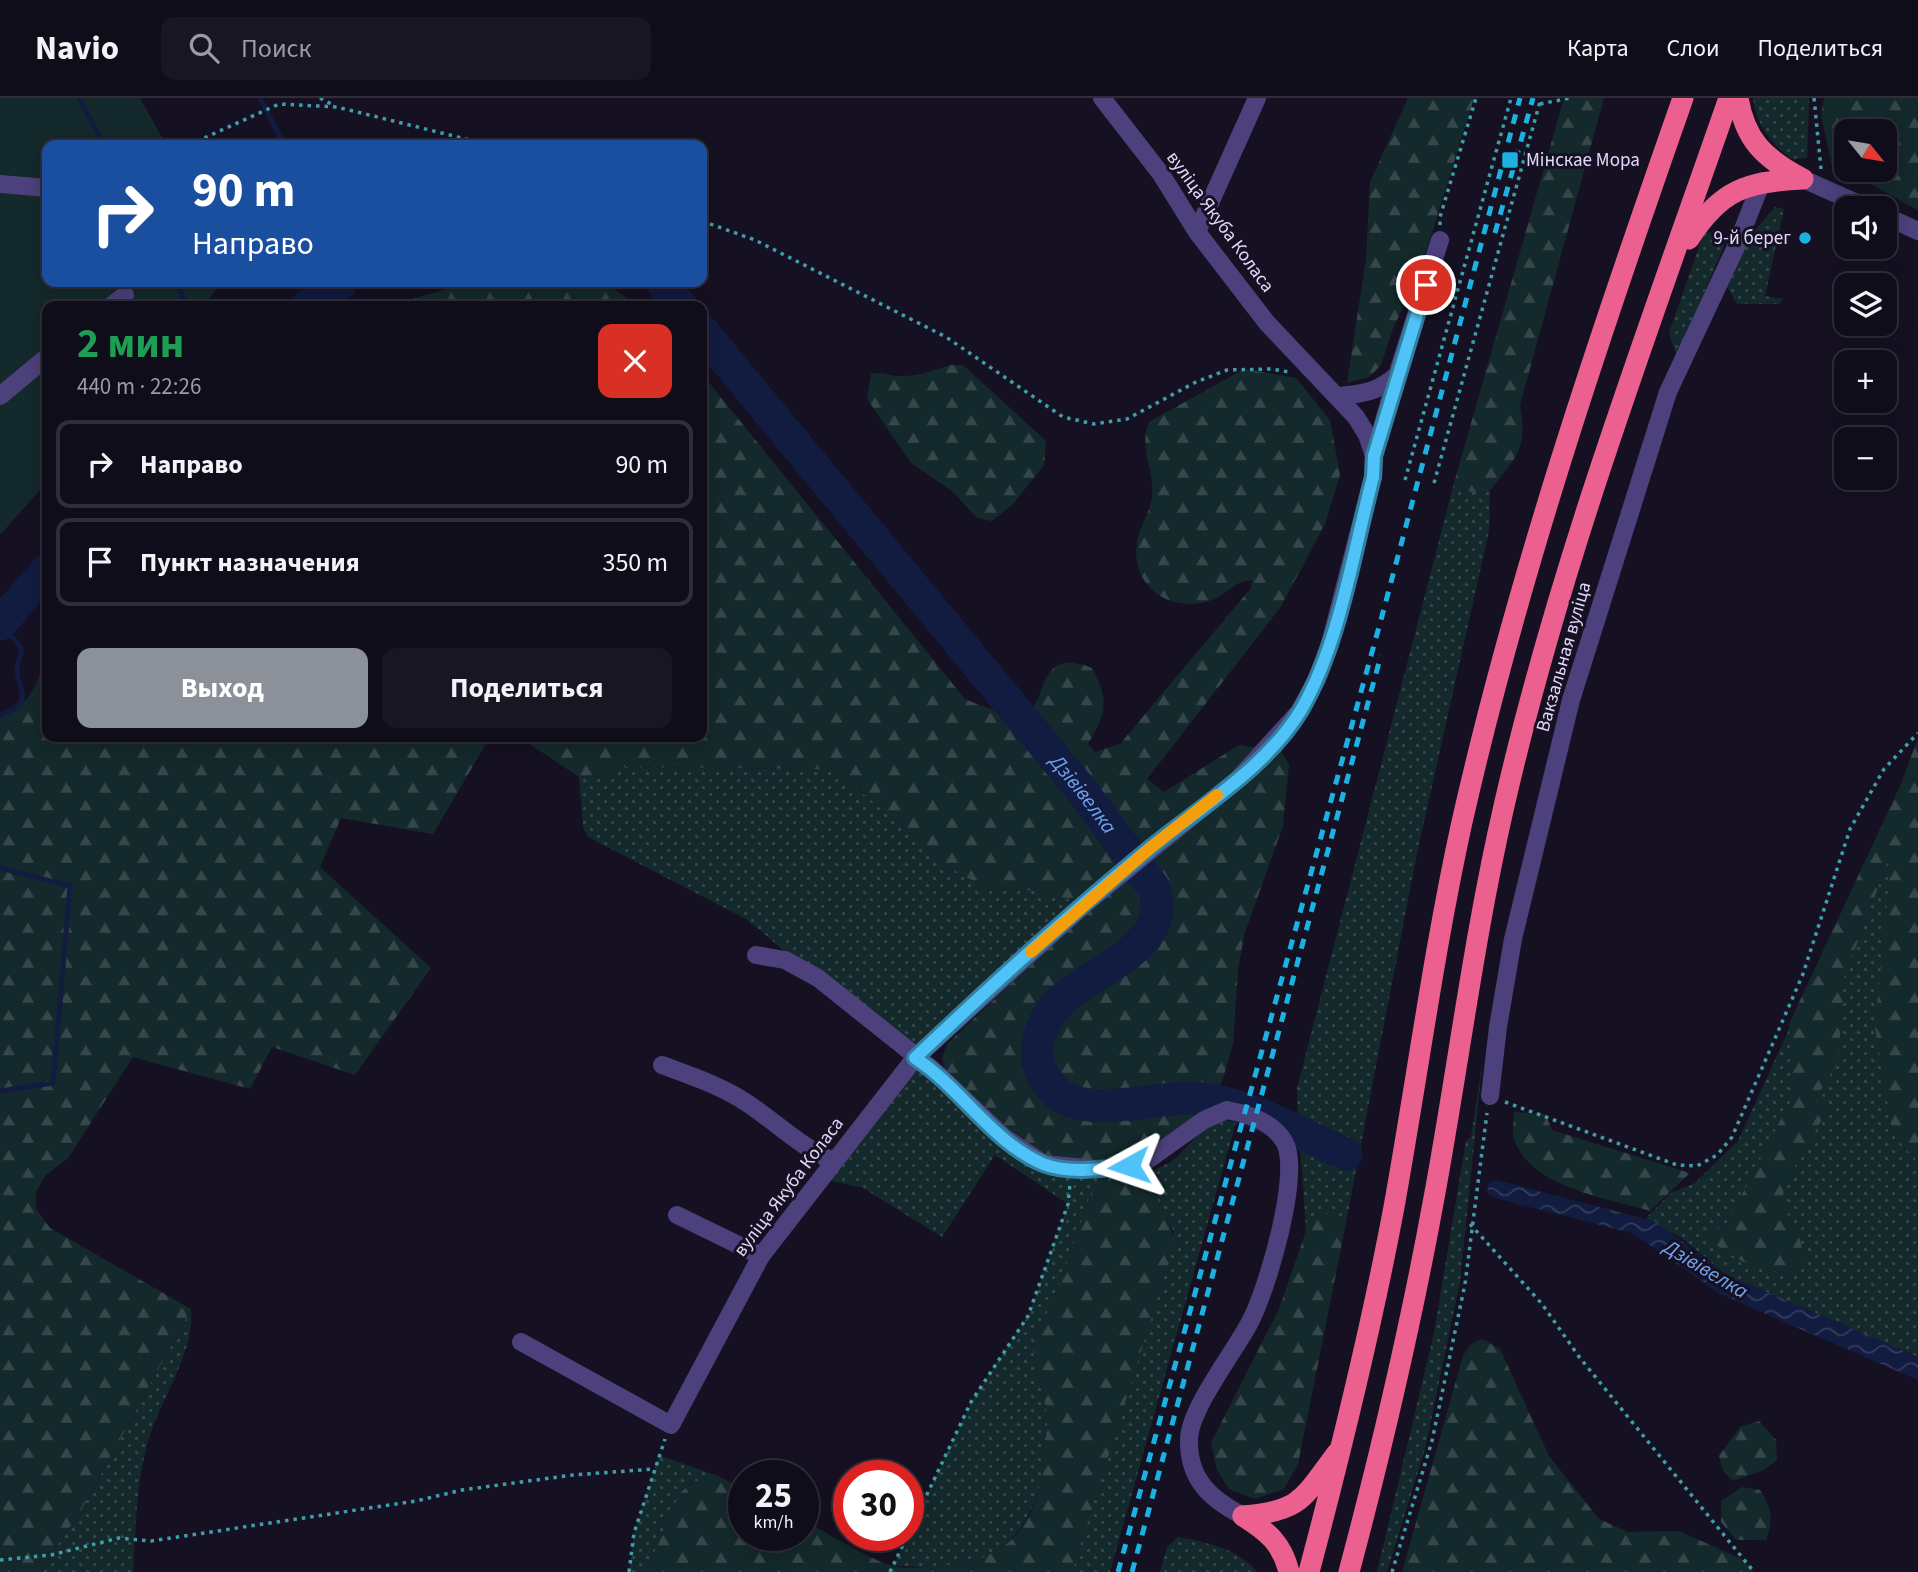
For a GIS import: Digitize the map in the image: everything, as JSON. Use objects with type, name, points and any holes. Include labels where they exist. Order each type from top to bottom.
[{"type":"highway","points":[[1309,1572],[1342,1446],[1393,1210],[1461,828],[1490,705],[1561,458],[1614,292],[1683,98]]},
{"type":"highway","points":[[1349,1572],[1408,1334],[1435,1195],[1477,930],[1523,727],[1577,547],[1729,98]]},
{"type":"highway","points":[[1738,98],[1742,121],[1749,136],[1776,164],[1803,178]]},
{"type":"highway","points":[[1669,270],[1705,214],[1732,193],[1762,181],[1803,178]]},
{"type":"highway","points":[[1243,1516],[1290,1508],[1306,1494],[1342,1446]]},
{"type":"highway","points":[[1243,1516],[1267,1531],[1279,1544],[1289,1572]]},
{"type":"street","name":"вуліца Якуба Коласа","points":[[1102,98],[1161,174],[1197,232],[1267,323],[1338,396],[1367,435],[1374,456]]},
{"type":"street","points":[[1197,232],[1257,98]]},
{"type":"street","points":[[1803,178],[1840,196]]},
{"type":"street","name":"Вакзальная вуліца","points":[[1490,1096],[1497,1027],[1513,939],[1571,700],[1668,391],[1736,247],[1762,181]]},
{"type":"street","points":[[0,184],[42,188]]},
{"type":"street","points":[[1897,221],[1918,231]]},
{"type":"street","name":"вуліца Якуба Коласа","points":[[671,1425],[761,1256],[915,1058],[1116,877],[1238,779],[1299,712],[1317,679],[1329,644],[1373,477],[1374,456],[1440,240]]},
{"type":"street","points":[[0,396],[42,362]]},
{"type":"street","points":[[1338,396],[1368,393],[1384,387],[1397,375]]},
{"type":"street","points":[[756,955],[785,960],[818,978],[932,1069],[1005,1138],[1044,1164],[1072,1168],[1118,1167],[1145,1162],[1204,1120],[1227,1110],[1267,1123],[1284,1141],[1289,1154],[1287,1194],[1266,1284],[1251,1321],[1196,1416],[1189,1438],[1195,1476],[1204,1491],[1218,1504],[1243,1516]]},
{"type":"street","points":[[662,1065],[716,1085],[747,1103],[812,1152],[833,1161]]},
{"type":"street","points":[[677,1215],[761,1256]]},
{"type":"street","points":[[521,1342],[671,1425]]},
{"type":"path","points":[[320,98],[337,107]]},
{"type":"path","points":[[1440,240],[1440,217],[1476,98]]},
{"type":"path","points":[[1405,480],[1511,98]]},
{"type":"path","points":[[1434,483],[1541,98]]},
{"type":"path","points":[[1539,104],[1570,98]]},
{"type":"path","points":[[1814,98],[1822,188]]},
{"type":"path","points":[[200,140],[279,104],[337,107],[470,140]]},
{"type":"path","points":[[707,223],[755,240],[946,337],[1063,417],[1094,424],[1127,419],[1196,382],[1227,370],[1271,369],[1318,378]]},
{"type":"path","points":[[1392,1572],[1432,1441],[1465,1284],[1480,1147],[1490,1096],[1677,1165],[1698,1166],[1717,1154],[1732,1137],[1754,1092],[1803,974],[1850,829],[1884,769],[1918,733]]},
{"type":"path","points":[[890,1572],[971,1402],[1028,1316],[1068,1204],[1072,1168]]},
{"type":"path","points":[[1470,1224],[1542,1304],[1580,1358],[1754,1572]]},
{"type":"path","points":[[629,1572],[634,1533],[671,1425]]},
{"type":"path","points":[[0,1560],[51,1555],[119,1538],[151,1541],[416,1501],[462,1490],[573,1475],[654,1469]]},
{"type":"green space","points":[[0,98],[140,98],[163,140],[42,140],[42,287],[219,287],[206,301],[42,301],[42,488],[0,535]]},
{"type":"green space","points":[[1408,98],[1474,98],[1420,271],[1392,331],[1381,365],[1369,377],[1347,383],[1366,259],[1370,182]]},
{"type":"green space","points":[[1564,98],[1604,98],[1520,405],[1521,443],[1513,461],[1490,491],[1475,494],[1454,483]]},
{"type":"green space","points":[[1753,98],[1809,98],[1807,158],[1792,159],[1777,147],[1757,116]]},
{"type":"green space","points":[[1824,98],[1918,98],[1918,210],[1868,182],[1897,182],[1897,119],[1834,119],[1832,166],[1821,115]]},
{"type":"green space","points":[[1775,207],[1784,209],[1765,296],[1783,299],[1779,304],[1737,304],[1727,287],[1751,235]]},
{"type":"green space","points":[[1704,232],[1718,233],[1724,246],[1677,357],[1669,333]]},
{"type":"green space","points":[[453,287],[610,287],[632,301],[409,301]]},
{"type":"green space","points":[[951,365],[963,365],[1046,441],[1044,465],[1012,505],[992,521],[977,518],[952,491],[911,463],[867,399],[871,374],[912,375]]},
{"type":"green space","points":[[1244,369],[1296,378],[1330,420],[1340,475],[1325,524],[1280,608],[1147,779],[1164,792],[1239,745],[1281,751],[1289,765],[1283,826],[1244,935],[1238,971],[1233,1044],[1222,1082],[1198,1117],[1130,1163],[1045,1157],[1009,1135],[945,1074],[942,1058],[947,1044],[1085,914],[1085,903],[1036,891],[986,888],[952,869],[838,772],[816,769],[623,767],[604,776],[579,777],[526,742],[707,742],[707,380],[965,699],[1002,711],[1025,712],[1033,707],[1038,699],[1051,670],[1060,664],[1073,663],[1092,668],[1101,689],[1104,706],[1088,744],[1095,752],[1120,744],[1251,588],[1252,580],[1235,585],[1209,601],[1194,604],[1167,599],[1146,584],[1136,558],[1138,536],[1152,496],[1145,440],[1149,422]]},
{"type":"green space","points":[[1454,483],[1475,494],[1490,491],[1489,531],[1417,853],[1343,1238],[1341,1221],[1306,1234],[1297,1088]]},
{"type":"green space","points":[[42,666],[42,742],[487,742],[433,834],[341,818],[320,867],[431,968],[355,1075],[272,1047],[250,1089],[133,1057],[68,1158],[45,1176],[36,1192],[36,1209],[50,1228],[191,1309],[86,1502],[40,1572],[0,1572],[0,718],[10,714],[25,701]]},
{"type":"green space","points":[[1918,738],[1918,1161],[1903,1147],[1891,1125],[1875,1027],[1892,850],[1844,978],[1838,1062],[1820,1091],[1829,1107],[1786,1182],[1781,1203],[1798,1232],[1804,1257],[1795,1272],[1755,1267],[1697,1231],[1725,1227],[1792,1098],[1789,1024],[1901,784]]},
{"type":"green space","points":[[623,767],[817,769],[838,772],[952,869],[986,888],[1036,891],[1086,903],[915,1058],[746,919],[588,837],[583,828],[579,777],[604,776]]},
{"type":"green space","points":[[1901,784],[1903,1147],[1918,1161],[1918,1357],[1725,1274],[1683,1239],[1646,1218],[1671,1193],[1695,1183],[1738,1141]]},
{"type":"green space","points":[[919,1063],[1032,1165],[1064,1174],[1120,1177],[1155,1169],[1178,1156],[1200,1133],[1216,1122],[1236,1122],[1110,1572],[1072,1572],[1174,1232],[1153,1193],[1154,1178],[1127,1184],[1094,1184],[1058,1290],[1038,1330],[1034,1352],[1046,1408],[1047,1440],[1040,1485],[1022,1526],[1008,1542],[990,1555],[968,1563],[940,1567],[893,1566],[900,1551],[924,1551],[924,1501],[971,1402],[1029,1314],[1068,1204],[995,1155],[942,1237],[863,1188],[820,1178]]},
{"type":"green space","points":[[1482,1065],[1460,1282],[1425,1449],[1387,1572],[1377,1572],[1434,1333],[1466,1141],[1471,1137]]},
{"type":"green space","points":[[1514,1112],[1545,1114],[1552,1130],[1690,1173],[1650,1211],[1572,1189],[1536,1169],[1523,1156],[1514,1139]]},
{"type":"green space","points":[[1154,1178],[1157,1196],[1171,1228],[1174,1246],[1072,1572],[646,1572],[680,1493],[693,1482],[718,1476],[728,1481],[728,1551],[819,1551],[819,1529],[833,1537],[833,1551],[859,1551],[893,1566],[905,1568],[975,1560],[998,1550],[1015,1536],[1028,1518],[1037,1497],[1042,1473],[1047,1420],[1034,1359],[1034,1342],[1058,1289],[1094,1184],[1127,1184]]},
{"type":"green space","points":[[1330,1213],[1341,1221],[1343,1238],[1298,1464],[1284,1489],[1255,1499],[1229,1489],[1217,1470],[1211,1443],[1279,1309],[1305,1234],[1319,1216]]},
{"type":"green space","points":[[191,1309],[191,1324],[184,1356],[151,1432],[142,1466],[133,1572],[40,1572],[86,1502]]},
{"type":"green space","points":[[1482,1339],[1500,1349],[1549,1456],[1599,1519],[1628,1532],[1679,1531],[1744,1560],[1754,1572],[1402,1572],[1463,1356],[1471,1344]]},
{"type":"green space","points":[[1759,1421],[1776,1440],[1777,1460],[1764,1470],[1733,1481],[1723,1471],[1719,1456],[1740,1427]]},
{"type":"green space","points":[[659,1455],[718,1476],[693,1482],[680,1493],[646,1572],[629,1572],[634,1533]]},
{"type":"green space","points":[[1742,1487],[1760,1490],[1767,1502],[1771,1520],[1766,1540],[1736,1540],[1721,1522],[1721,1501]]},
{"type":"green space","points":[[1178,1537],[1211,1544],[1231,1552],[1257,1572],[1160,1572],[1167,1547]]},
{"type":"water","points":[[1496,1180],[1657,1222],[1725,1274],[1918,1357],[1918,1380],[1720,1294],[1632,1233],[1495,1198],[1487,1193],[1489,1182]]},
{"type":"waterway","points":[[79,98],[101,140]]},
{"type":"waterway","points":[[260,98],[281,140]]},
{"type":"waterway","points":[[178,287],[185,301]]},
{"type":"waterway","name":"Дзівівелка","points":[[315,301],[335,287]]},
{"type":"waterway","name":"Дзівівелка","points":[[666,287],[677,301]]},
{"type":"waterway","name":"Дзівівелка","points":[[707,337],[1083,792],[1154,888],[1156,916],[1141,942],[1126,956],[1072,992],[1056,1006],[1044,1023],[1038,1045],[1038,1058],[1047,1081],[1056,1092],[1068,1100],[1084,1104],[1120,1105],[1191,1098],[1211,1100],[1251,1111],[1346,1154]]},
{"type":"waterway","name":"Дзівівелка","points":[[0,624],[42,576]]},
{"type":"waterway","points":[[0,627],[21,649],[17,675],[22,694],[19,705],[0,715]]},
{"type":"waterway","points":[[0,868],[70,886],[53,1083],[0,1091]]},
{"type":"railway","points":[[1118,1572],[1382,616],[1520,98]]},
{"type":"railway","points":[[1495,233],[1533,98]]},
{"type":"railway","points":[[1132,1572],[1381,655]]},
{"type":"slow traffic","points":[[1031,952],[1149,849],[1217,795]]},
{"type":"place","name":"Мінскае Мора","points":[[1510,160]]},
{"type":"place","name":"9-й берег","points":[[1805,238]]},
{"type":"route","points":[[1129,1166],[1095,1169],[1044,1164],[1005,1138],[932,1069],[915,1058],[1086,903],[1238,779],[1273,744],[1299,712],[1317,679],[1329,644],[1373,477],[1374,456],[1426,285]]}]
